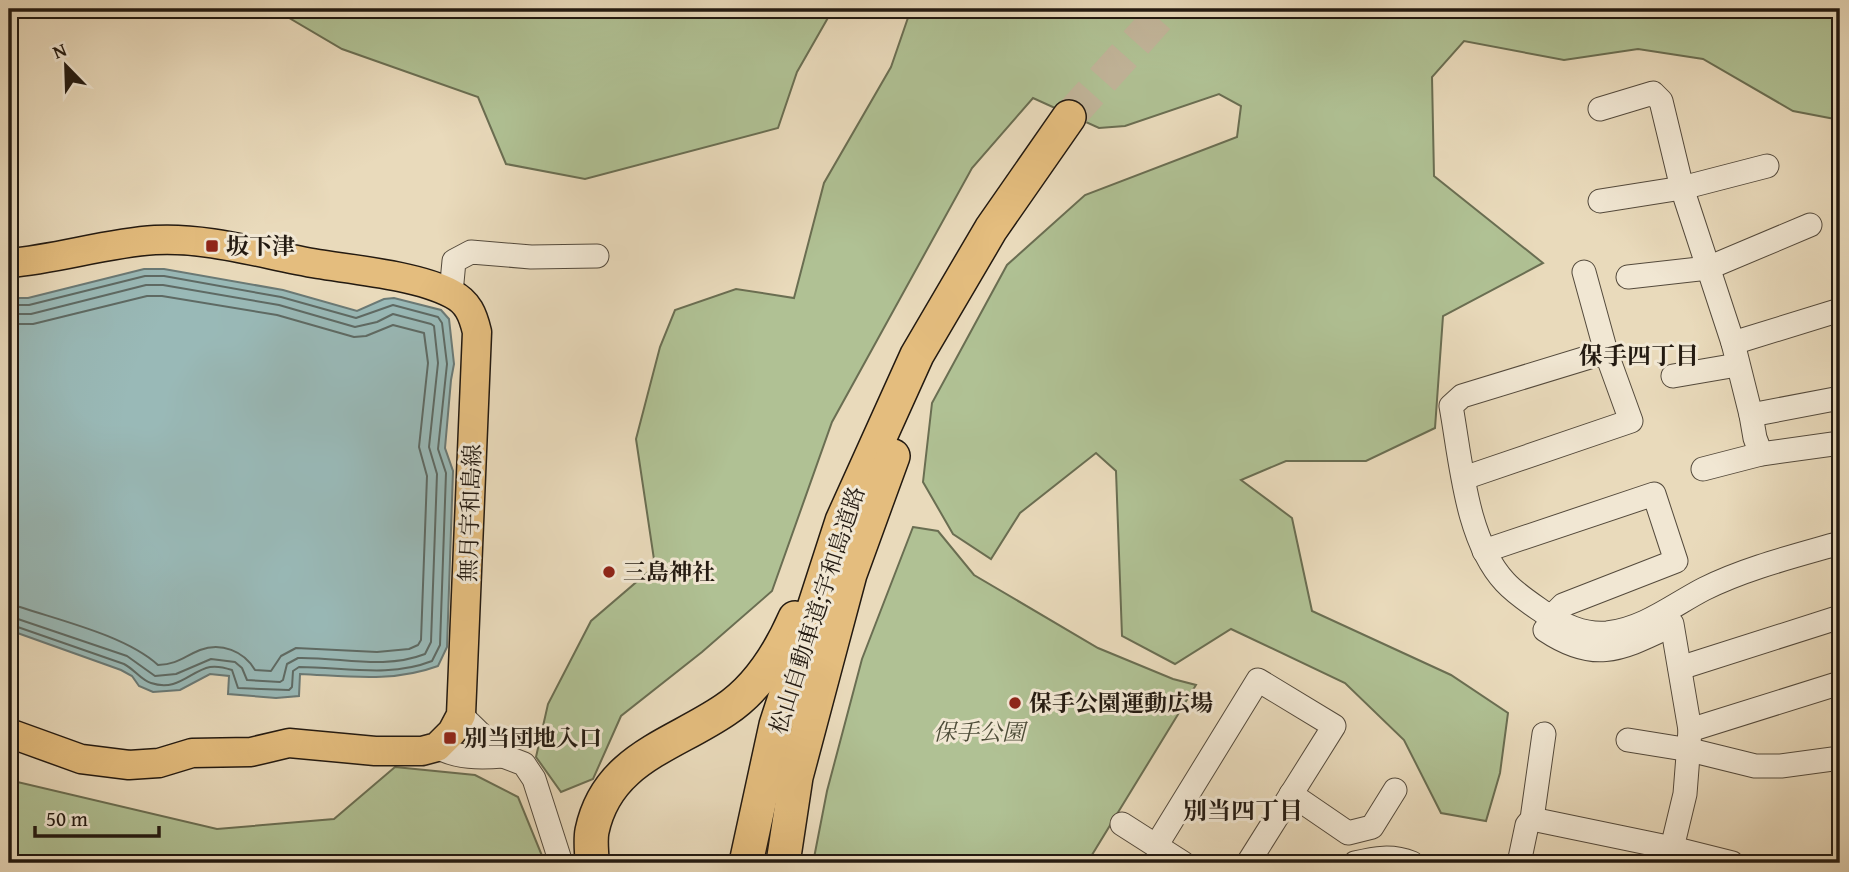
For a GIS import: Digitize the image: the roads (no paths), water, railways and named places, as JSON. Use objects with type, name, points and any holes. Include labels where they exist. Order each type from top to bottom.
[{"type":"highway","name":"松山自動車道;宇和島道路","points":[[746,863],[776,725],[842,521],[917,355],[991,229],[1069,117]]},
{"type":"highway","points":[[783,863],[796,777],[850,574],[909,417],[991,229]]},
{"type":"highway","points":[[592,863],[591,834],[599,806],[620,777],[646,754],[727,709],[759,679],[789,632],[842,521]]},
{"type":"main road","points":[[9,263],[38,261],[132,243],[184,241],[358,269],[451,293]]},
{"type":"main road","name":"無月宇和島線","points":[[451,293],[465,302],[473,316],[477,332],[461,715]]},
{"type":"main road","points":[[9,733],[80,760],[129,765],[159,763],[192,753],[251,752],[289,743],[375,751],[422,751],[437,747],[452,732],[461,715]]},
{"type":"street","points":[[1600,109],[1653,93],[1661,101],[1682,188],[1735,354],[1761,454]]},
{"type":"street","points":[[1600,201],[1682,188],[1767,166]]},
{"type":"street","points":[[1628,277],[1708,268],[1810,225]]},
{"type":"street","points":[[451,293],[454,261],[471,251],[531,257],[597,256]]},
{"type":"street","points":[[1464,478],[1631,421],[1605,352],[1584,272]]},
{"type":"street","points":[[1673,376],[1735,354],[1840,310]]},
{"type":"street","points":[[1605,352],[1462,396],[1451,406],[1471,511],[1484,551],[1504,581],[1550,617],[1569,627],[1608,633],[1663,614],[1704,589],[1840,543]]},
{"type":"street","points":[[1751,415],[1840,398]]},
{"type":"street","points":[[1703,469],[1761,454],[1840,443]]},
{"type":"street","points":[[1484,551],[1654,494],[1675,561],[1563,606],[1550,617]]},
{"type":"street","points":[[1490,587],[1550,634],[1586,650],[1611,649],[1636,642],[1672,624],[1684,616],[1704,589]]},
{"type":"street","points":[[1680,668],[1840,617]]},
{"type":"street","points":[[1671,856],[1685,794],[1690,740],[1672,624]]},
{"type":"street","points":[[1156,846],[1258,680],[1334,726],[1248,863]]},
{"type":"street","points":[[1628,740],[1690,740],[1840,683]]},
{"type":"street","points":[[461,715],[503,756]]},
{"type":"street","points":[[1519,863],[1527,825],[1532,819],[1544,734]]},
{"type":"street","points":[[1690,740],[1755,766],[1782,766],[1840,758]]},
{"type":"street","points":[[437,747],[447,753],[472,757],[503,756],[524,764],[534,779],[561,863]]},
{"type":"street","points":[[1291,794],[1348,833],[1372,827],[1395,790]]},
{"type":"street","points":[[1532,819],[1671,856],[1732,863]]},
{"type":"street","points":[[1122,824],[1183,863]]},
{"type":"street","points":[[1355,863],[1377,857],[1400,858],[1412,863]]},
{"type":"water","points":[[144,269],[164,269],[283,290],[357,311],[384,299],[394,298],[441,310],[449,319],[454,364],[445,448],[453,471],[447,647],[438,666],[387,677],[300,674],[299,696],[276,698],[228,694],[229,676],[210,674],[180,690],[153,692],[139,686],[132,676],[121,670],[9,630],[9,298],[28,298]]},
{"type":"tunnel","points":[[1069,117],[1166,9]]},
{"type":"place","name":"坂下津","points":[[212,246]]},
{"type":"place","name":"三島神社","points":[[609,572]]},
{"type":"place","name":"保手公園運動広場","points":[[1015,703]]},
{"type":"place","name":"別当団地入口","points":[[450,738]]},
{"type":"district","name":"保手四丁目","points":[[1639,356]]},
{"type":"district","name":"別当四丁目","points":[[1243,811]]},
{"type":"park label","name":"保手公園","points":[[979,732]]}]
